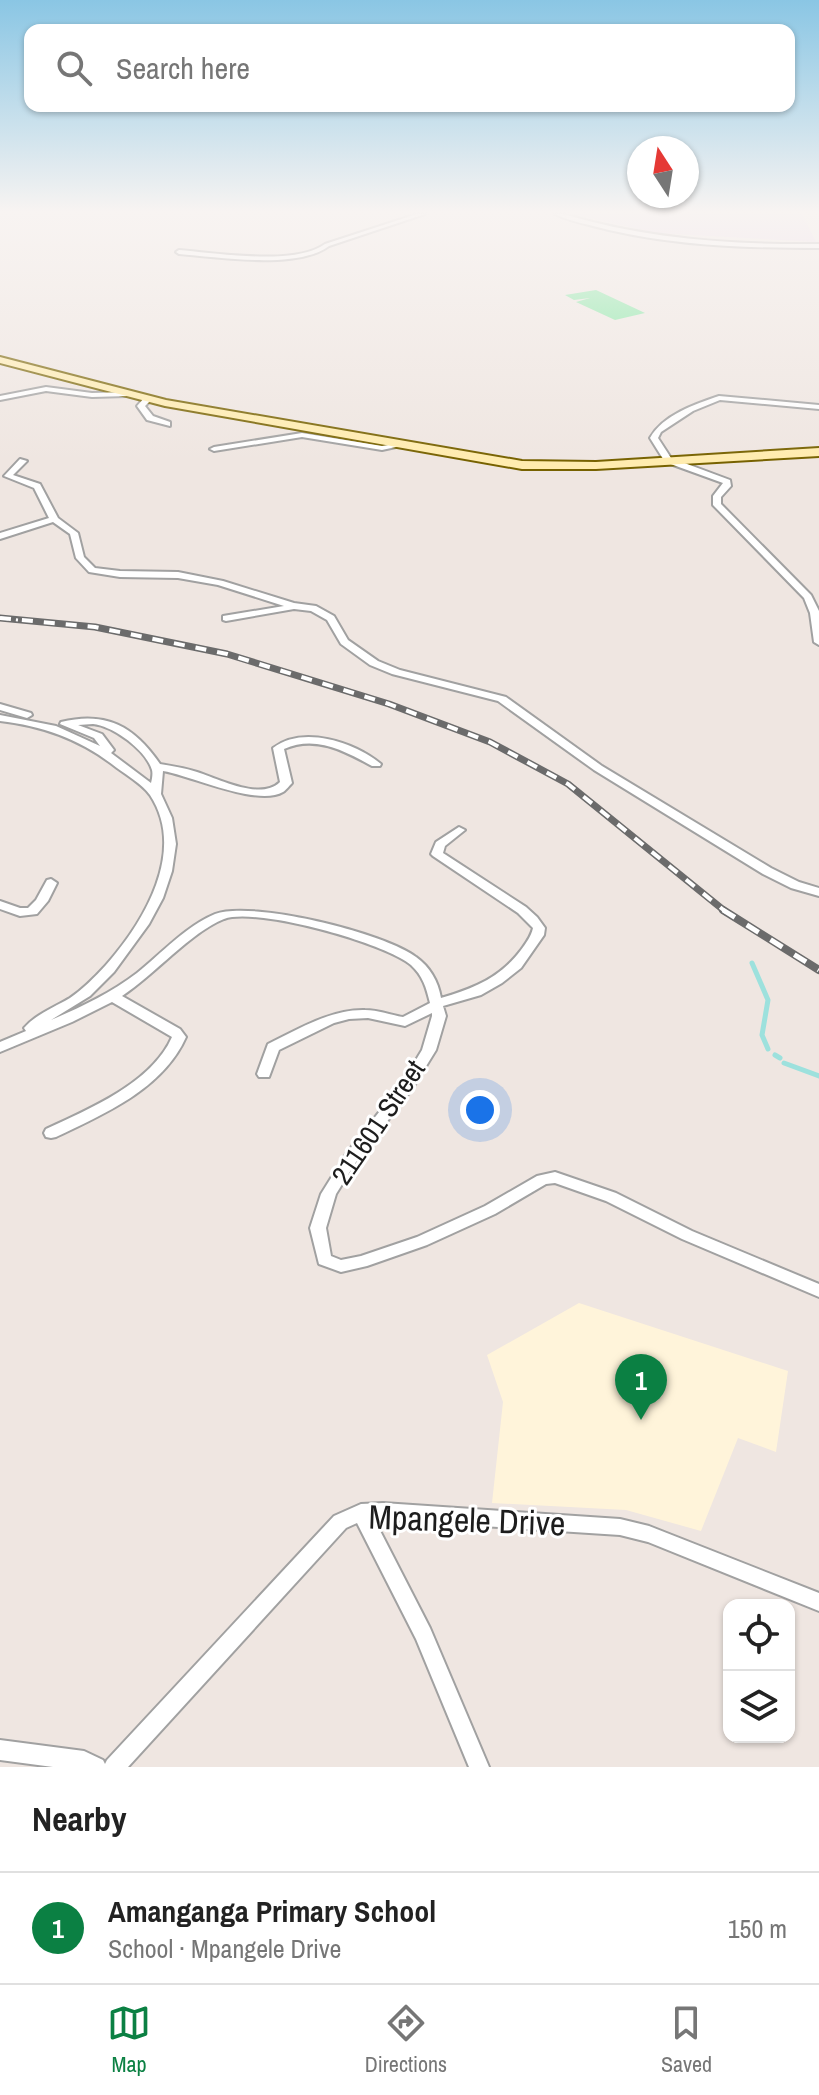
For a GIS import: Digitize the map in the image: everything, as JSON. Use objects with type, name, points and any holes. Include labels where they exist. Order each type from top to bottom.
[{"type":"street","points":[[0,360],[148,399],[498,462],[548,467],[819,452]]},
{"type":"street","points":[[0,398],[46,389],[92,395],[127,394]]},
{"type":"street","points":[[819,407],[741,398],[709,400],[690,409],[654,436],[668,460],[727,482],[717,496],[717,505],[808,597],[815,613],[819,642]]},
{"type":"street","points":[[148,399],[141,406],[150,418],[167,424]]},
{"type":"street","points":[[214,449],[292,435],[382,448],[401,445]]},
{"type":"street","points":[[23,461],[8,476],[37,486],[54,519],[74,533],[80,558],[92,570],[178,575],[220,583],[293,606],[313,608],[331,618],[344,642],[358,654],[396,672],[502,699],[598,768],[767,871],[795,885],[819,892]]},
{"type":"street","points":[[0,536],[54,519]]},
{"type":"street","points":[[226,618],[270,609],[313,608]]},
{"type":"street","points":[[0,707],[98,736],[111,757]]},
{"type":"street","points":[[0,718],[79,736],[111,757],[155,794]]},
{"type":"street","points":[[65,724],[85,720],[109,724],[138,746],[156,767],[192,774],[249,793],[280,791],[286,783],[278,748],[292,742],[335,743],[376,764]]},
{"type":"street","points":[[20,1038],[92,987],[154,907],[164,880],[170,846],[166,820],[155,794],[156,767]]},
{"type":"street","points":[[264,1074],[273,1047],[330,1020],[368,1014],[402,1023],[441,1002],[476,992],[516,965],[538,935],[539,928],[528,913],[437,854],[440,844],[459,830]]},
{"type":"street","points":[[0,905],[16,913],[27,914],[40,906],[51,883]]},
{"type":"street","points":[[0,1047],[112,996],[223,915],[243,913],[302,923],[399,951],[417,962],[441,1002]]},
{"type":"street","points":[[51,1133],[97,1112],[134,1088],[169,1056],[178,1043],[175,1032],[112,996]]},
{"type":"street","name":"211601 Street","points":[[441,1002],[437,1027],[418,1071],[336,1178],[318,1222],[318,1248],[324,1260],[341,1266],[392,1251],[490,1210],[542,1180],[555,1177],[611,1197],[687,1235],[819,1291]]},
{"type":"street","points":[[361,1512],[423,1634],[479,1767]]},
{"type":"street","name":"Mpangele Drive","points":[[114,1767],[340,1522],[361,1512],[620,1527],[649,1534],[819,1602]]},
{"type":"street","points":[[0,1750],[84,1761],[96,1767]]},
{"type":"shaded area","points":[[579,1303],[788,1371],[776,1452],[738,1438],[701,1531],[626,1510],[492,1503],[503,1402],[487,1355]]},
{"type":"green space","points":[[568,296],[610,296],[645,313],[615,320],[576,302],[590,298],[574,300]]},
{"type":"waterway","points":[[752,963],[768,1000],[762,1035],[768,1049]]},
{"type":"waterway","points":[[775,1055],[780,1058]]},
{"type":"waterway","points":[[784,1063],[819,1076]]},
{"type":"railway","points":[[18,620],[0,618],[95,627],[227,654],[389,704],[490,742],[568,784],[725,911]]},
{"type":"railway","points":[[725,911],[819,970]]},
{"type":"place","name":"Amanganga Primary School","points":[[641,1420]]}]
